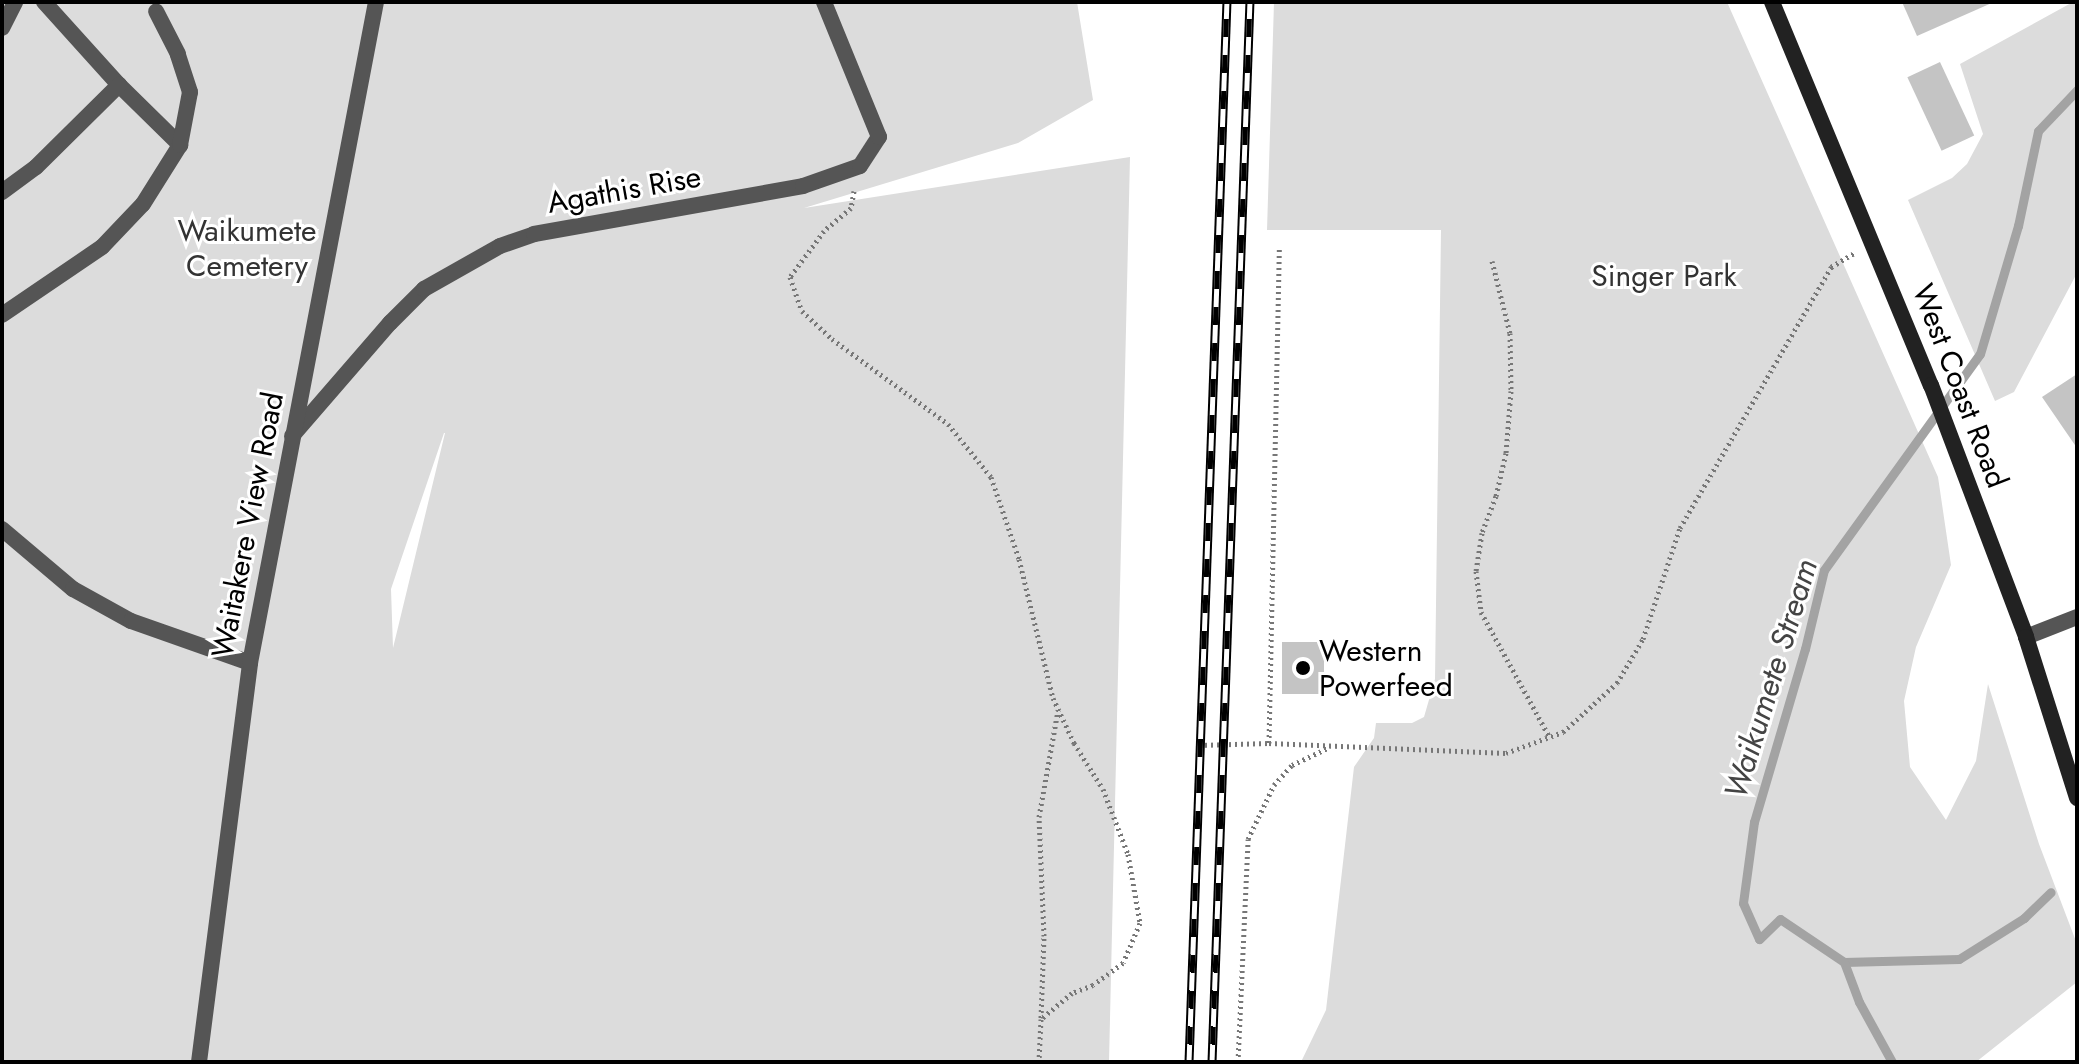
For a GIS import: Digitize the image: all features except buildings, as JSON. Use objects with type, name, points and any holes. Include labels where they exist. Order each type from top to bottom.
[{"type":"main road","name":"West Coast Road","points":[[1772,2],[1931,385],[2026,637],[2077,798]]},
{"type":"street","points":[[2,28],[15,2]]},
{"type":"street","points":[[44,2],[119,85],[180,145]]},
{"type":"street","name":"Waitakere View Road","points":[[199,1062],[250,663],[376,2]]},
{"type":"street","points":[[824,2],[879,137],[860,166]]},
{"type":"street","points":[[2,315],[102,247],[143,204],[180,145],[190,92],[178,54],[156,11]]},
{"type":"street","points":[[2,192],[36,167],[119,85]]},
{"type":"street","name":"Agathis Rise","points":[[291,438],[390,323],[424,289],[500,246],[534,234],[803,186],[860,166]]},
{"type":"street","points":[[2,529],[73,589],[131,621],[250,663]]},
{"type":"street","points":[[2026,637],[2077,617]]},
{"type":"path","points":[[860,166],[851,208],[824,231],[790,277],[802,311],[832,339],[948,424],[991,477],[1019,559],[1058,709],[1074,743],[1103,789],[1128,854],[1140,923],[1123,963],[1093,985],[1072,993],[1041,1019]]},
{"type":"path","points":[[1199,745],[1269,743],[1506,753],[1550,738],[1593,708],[1617,683],[1643,639],[1680,528],[1831,267],[1872,243]]},
{"type":"path","points":[[1269,743],[1279,247]]},
{"type":"path","points":[[1492,261],[1510,333],[1511,391],[1506,453],[1496,496],[1482,533],[1476,571],[1481,612],[1550,738]]},
{"type":"path","points":[[1039,1062],[1044,936],[1039,817],[1058,709]]},
{"type":"path","points":[[1238,1062],[1248,839],[1274,785],[1292,765],[1331,747]]},
{"type":"green space","name":"Waikumete Cemetery","points":[[2,2],[1077,2],[1093,100],[1018,143],[804,208],[1130,157],[1109,1062],[2,1062]],"holes":[[[445,433],[393,648],[391,589]]]},
{"type":"green space","name":"Singer Park","points":[[1274,2],[1727,2],[1938,477],[1951,565],[1916,647],[1904,701],[1910,767],[1946,820],[1976,761],[1988,684],[2039,844],[2077,944],[2077,982],[1976,1062],[1301,1062],[1326,1010],[1354,767],[1374,738],[1376,723],[1412,723],[1424,717],[1435,679],[1441,230],[1267,230]]},
{"type":"green space","points":[[2077,2],[2077,273],[2014,392],[1995,401],[1908,200],[1952,178],[1967,164],[1983,134],[1960,64]]},
{"type":"waterway","name":"Waikumete Stream","points":[[1892,1062],[1859,1002],[1844,962],[1780,919],[1759,939],[1743,903],[1754,822],[1805,649],[1824,570],[1980,354],[2018,226],[2038,131],[2077,90]]},
{"type":"waterway","points":[[1844,962],[1959,959],[2024,918],[2051,892]]},
{"type":"railway","points":[[1189,1062],[1227,2]]},
{"type":"railway","points":[[1212,1062],[1250,2]]},
{"type":"place","name":"Western Powerfeed","points":[[1303,668]]}]
